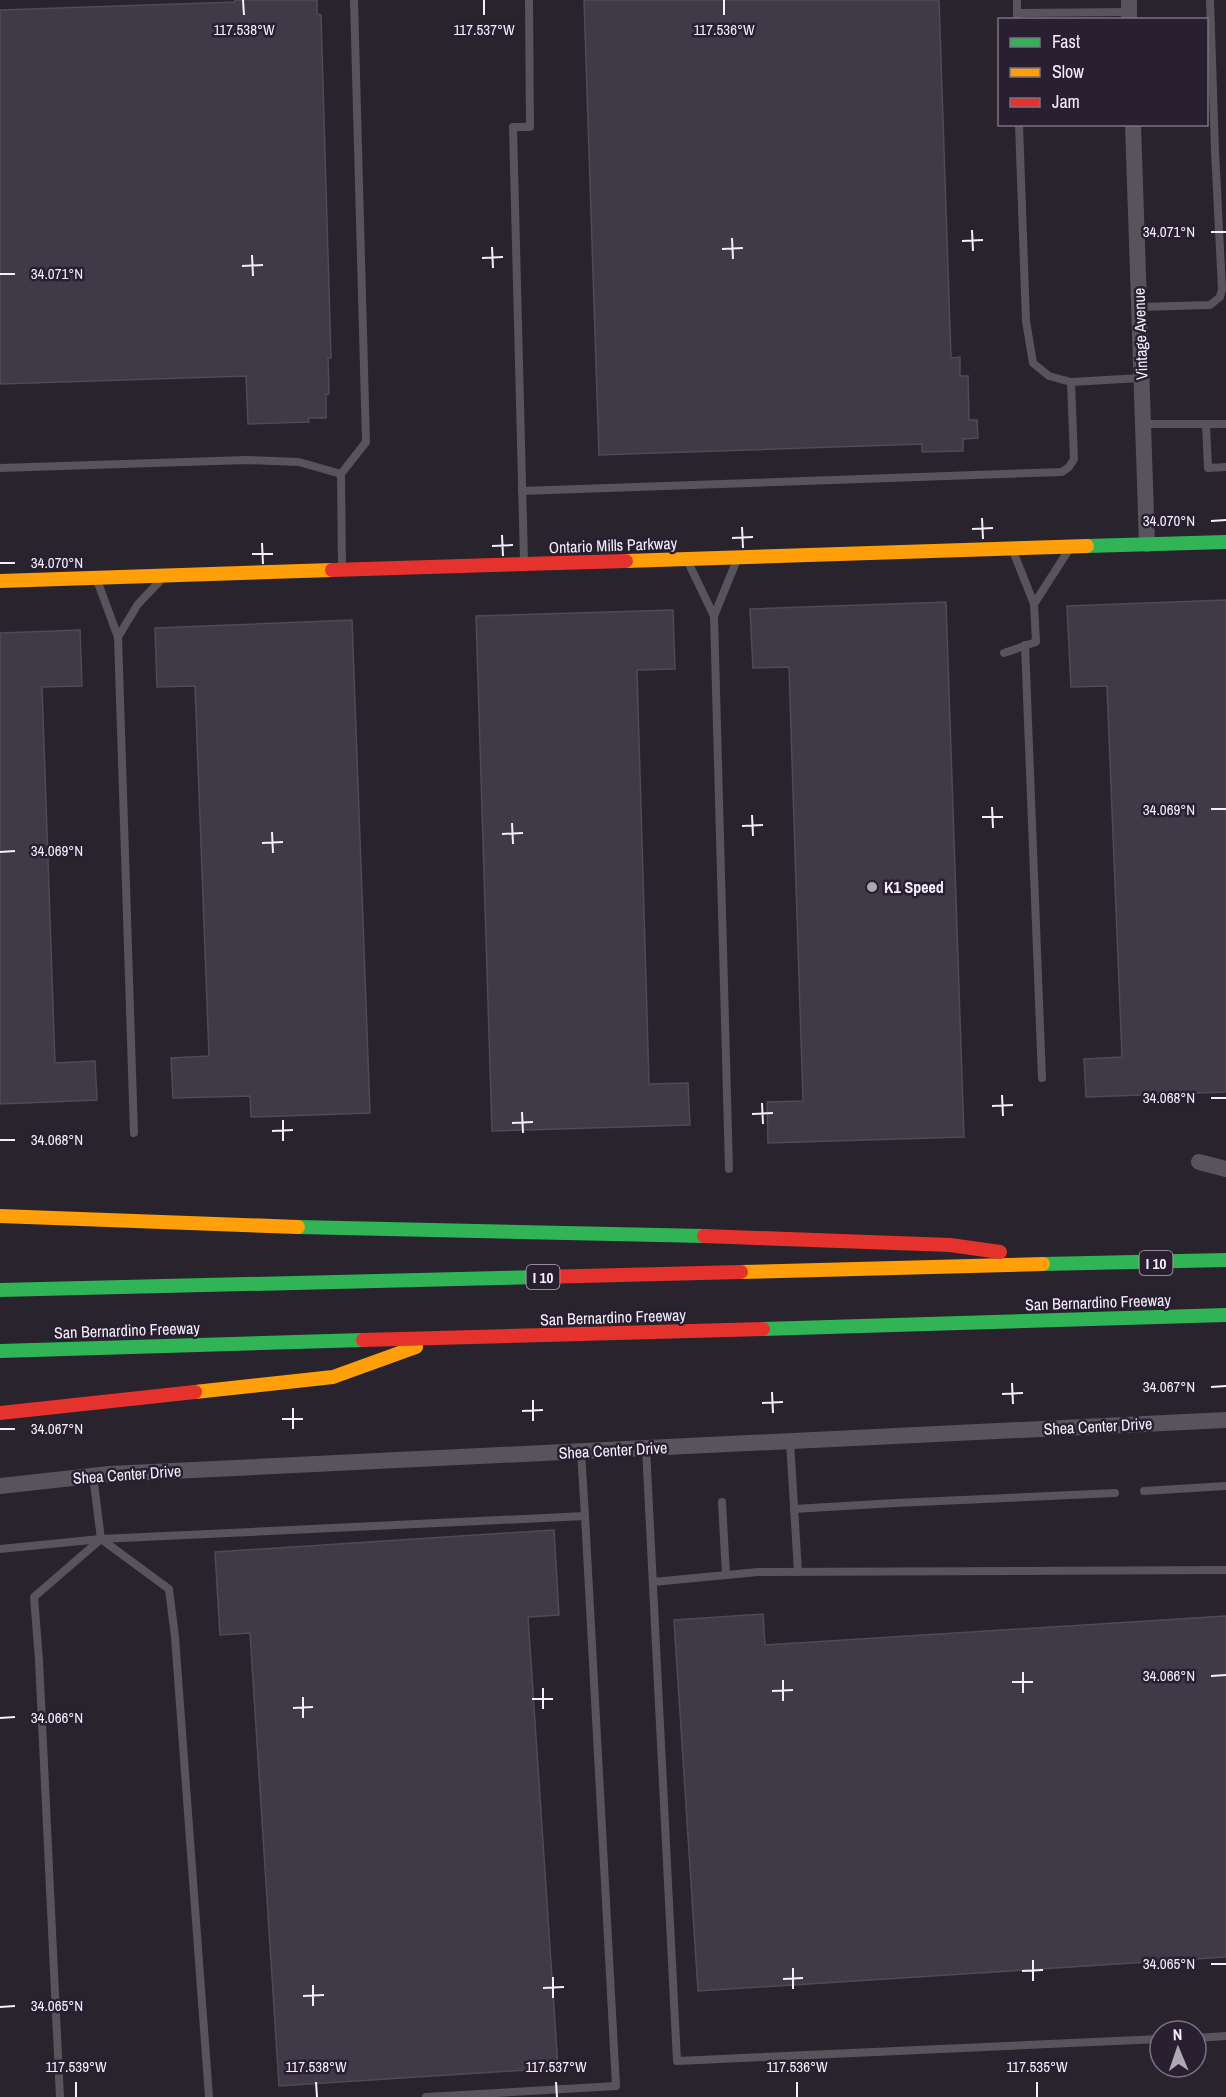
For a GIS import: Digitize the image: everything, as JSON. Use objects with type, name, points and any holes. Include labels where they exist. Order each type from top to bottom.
[{"type":"main road","name":"Ontario Mills Parkway","points":[[0,580],[1226,542]]},
{"type":"main road","points":[[0,1216],[363,1229],[688,1235],[950,1245],[1086,1265]]},
{"type":"main road","name":"I 10","points":[[0,1290],[1226,1260]]},
{"type":"main road","name":"San Bernardino Freeway","points":[[0,1350],[1226,1315]]},
{"type":"main road","points":[[0,1413],[333,1377],[444,1337]]},
{"type":"street","name":"Vintage Avenue","points":[[1133,126],[1146,544]]},
{"type":"street","points":[[1199,1161],[1226,1169]]},
{"type":"street","name":"Shea Center Drive","points":[[0,1486],[93,1475],[1226,1420]]},
{"type":"lane","points":[[342,570],[341,474],[366,442],[354,0]]},
{"type":"lane","points":[[525,564],[513,127],[530,127],[529,0]]},
{"type":"lane","points":[[1017,0],[1017,16],[1129,10]]},
{"type":"lane","points":[[1139,307],[1210,305],[1220,297],[1222,289],[1210,0]]},
{"type":"lane","points":[[1019,126],[1026,321],[1033,363],[1049,376],[1071,382],[1141,378]]},
{"type":"lane","points":[[522,490],[1062,472],[1074,459],[1071,382]]},
{"type":"lane","points":[[1143,424],[1226,424]]},
{"type":"lane","points":[[1206,424],[1208,468],[1226,467]]},
{"type":"lane","points":[[0,468],[246,460],[299,462],[341,474]]},
{"type":"lane","points":[[1034,604],[1071,547]]},
{"type":"lane","points":[[1004,653],[1036,642],[1034,604],[1012,549]]},
{"type":"lane","points":[[729,1169],[714,616],[737,558]]},
{"type":"lane","points":[[687,559],[714,616]]},
{"type":"lane","points":[[118,637],[138,604],[165,576]]},
{"type":"lane","points":[[97,578],[118,637],[134,1133]]},
{"type":"lane","points":[[1025,645],[1042,1078]]},
{"type":"lane","points":[[790,1441],[798,1572]]},
{"type":"lane","points":[[646,1448],[677,2061],[1148,2040]]},
{"type":"lane","points":[[426,2097],[616,2086],[581,1452]]},
{"type":"lane","points":[[93,1475],[101,1539],[169,1589],[175,1637],[209,2097]]},
{"type":"lane","points":[[1144,1491],[1226,1486]]},
{"type":"lane","points":[[794,1509],[1115,1493]]},
{"type":"lane","points":[[722,1502],[726,1575]]},
{"type":"lane","points":[[0,1549],[101,1539],[585,1516]]},
{"type":"lane","points":[[60,2097],[34,1597],[101,1539]]},
{"type":"lane","points":[[653,1582],[726,1575],[798,1572],[1226,1570]]},
{"type":"lane","points":[[1208,2037],[1226,2036]]},
{"type":"building","points":[[235,0],[317,0],[317,14],[321,15],[331,358],[328,358],[329,394],[326,394],[326,418],[308,418],[309,422],[248,424],[246,376],[0,384],[0,10],[235,2]]},
{"type":"building","points":[[584,0],[939,0],[951,358],[960,357],[960,376],[968,376],[969,420],[977,420],[978,438],[963,439],[963,451],[922,452],[922,444],[599,455]]},
{"type":"building","points":[[1226,600],[1226,1092],[1086,1097],[1084,1059],[1122,1057],[1107,686],[1071,687],[1067,606]]},
{"type":"building","points":[[946,602],[964,1137],[768,1143],[767,1102],[803,1101],[789,667],[753,668],[750,609]]},
{"type":"building","points":[[673,610],[675,669],[637,670],[649,1084],[688,1083],[690,1125],[492,1131],[476,616]]},
{"type":"building","points":[[352,620],[370,1113],[251,1117],[250,1096],[173,1098],[171,1058],[209,1056],[195,686],[157,687],[155,628]]},
{"type":"building","points":[[80,630],[82,686],[42,687],[55,1063],[95,1061],[97,1100],[0,1104],[0,633]]},
{"type":"building","points":[[554,1530],[559,1615],[528,1617],[558,2068],[279,2086],[250,1633],[220,1635],[215,1552]]},
{"type":"building","points":[[763,1614],[765,1645],[1226,1616],[1226,1957],[698,1991],[674,1620]]},
{"type":"traffic: fast","points":[[1087,546],[1226,542]]},
{"type":"traffic: fast","points":[[298,1227],[704,1236]]},
{"type":"traffic: fast","points":[[1043,1264],[1226,1260]]},
{"type":"traffic: fast","points":[[0,1290],[541,1277]]},
{"type":"traffic: fast","points":[[763,1329],[1226,1315]]},
{"type":"traffic: fast","points":[[0,1351],[363,1340]]},
{"type":"traffic: slow","points":[[626,561],[1087,546]]},
{"type":"traffic: slow","points":[[0,581],[332,570]]},
{"type":"traffic: slow","points":[[0,1216],[298,1227]]},
{"type":"traffic: slow","points":[[741,1272],[1043,1264]]},
{"type":"traffic: slow","points":[[195,1392],[333,1377],[416,1347]]},
{"type":"traffic: jam","points":[[332,570],[626,561]]},
{"type":"traffic: jam","points":[[704,1236],[950,1245],[1000,1252]]},
{"type":"traffic: jam","points":[[541,1277],[741,1272]]},
{"type":"traffic: jam","points":[[363,1340],[763,1329]]},
{"type":"traffic: jam","points":[[0,1413],[195,1392]]},
{"type":"place","name":"K1 Speed","points":[[872,887]]}]
